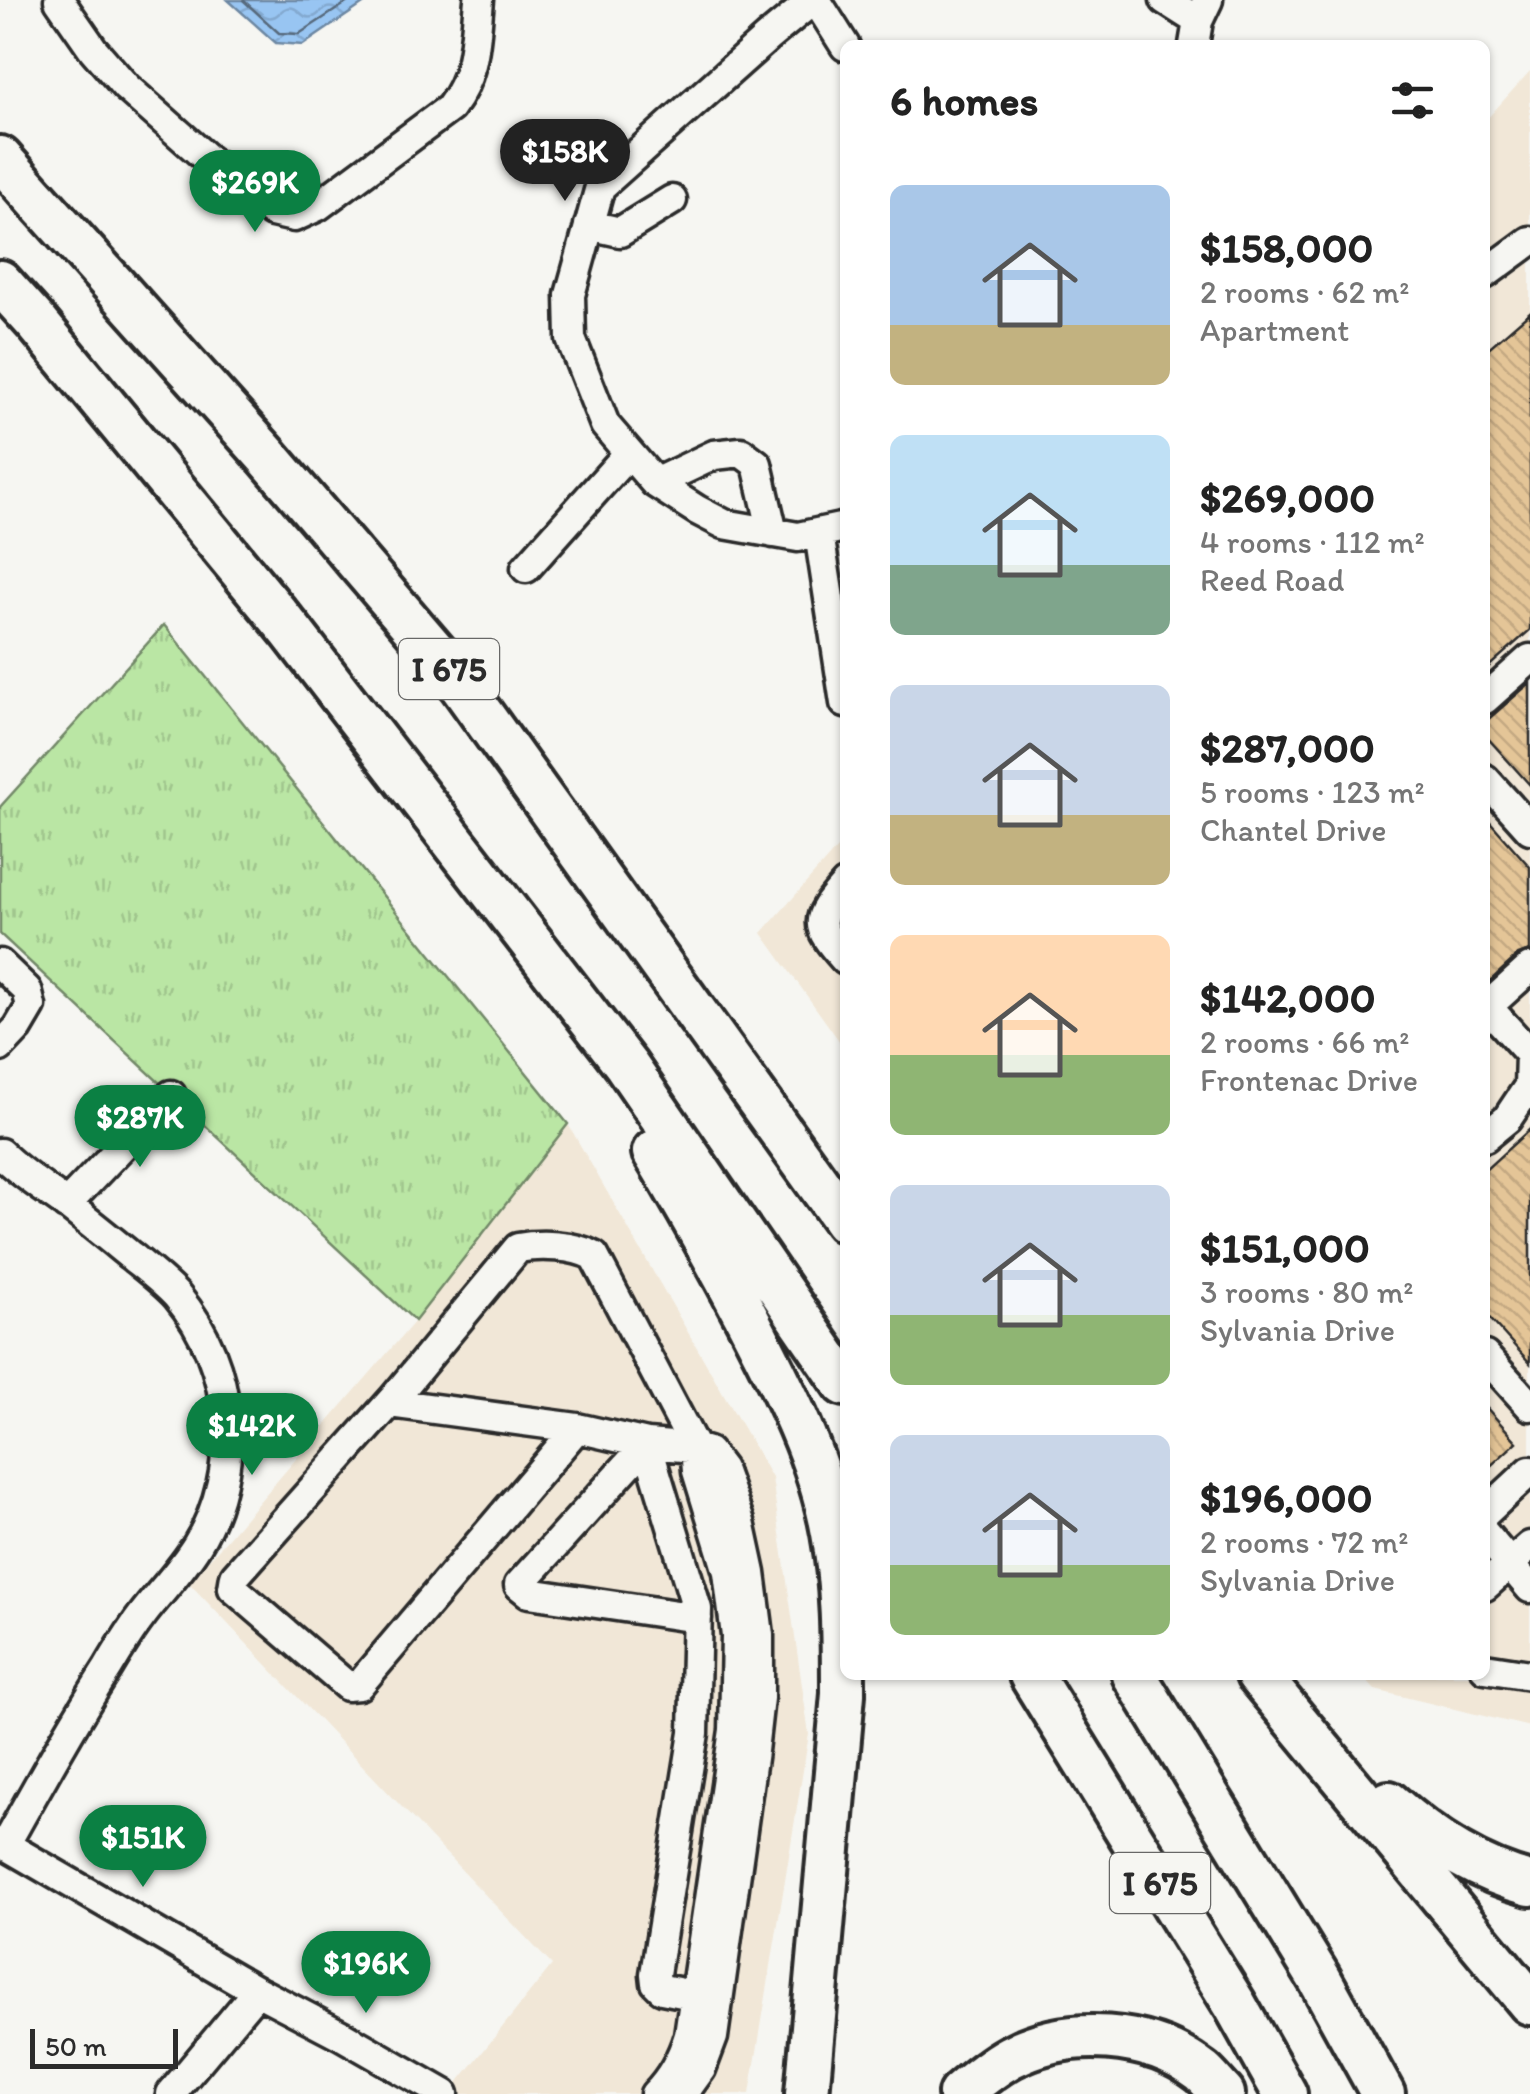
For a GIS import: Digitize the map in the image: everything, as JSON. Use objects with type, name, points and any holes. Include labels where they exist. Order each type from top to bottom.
[{"type":"highway","name":"I 675","points":[[0,158],[267,456],[447,666],[840,1215]]},
{"type":"highway","name":"I 675","points":[[0,282],[291,631],[481,876],[626,1065],[840,1377]]},
{"type":"highway","points":[[447,666],[840,1168]]},
{"type":"highway","points":[[481,876],[697,1223],[781,1384],[804,1434],[827,1503],[840,1593]]},
{"type":"highway","points":[[806,2094],[843,1680]]},
{"type":"highway","name":"I 675","points":[[1034,1680],[1235,2005],[1284,2094]]},
{"type":"highway","name":"I 675","points":[[1137,1680],[1319,1978],[1384,2094]]},
{"type":"highway","points":[[1262,1680],[1530,2003]]},
{"type":"highway","points":[[1271,1680],[1385,1799],[1422,1831],[1478,1866],[1530,1884]]},
{"type":"highway","points":[[960,2094],[1013,2056],[1044,2044],[1102,2037],[1165,2050],[1202,2072],[1223,2094]]},
{"type":"street","points":[[59,0],[126,87],[248,194],[272,212],[294,217],[318,206],[450,108],[463,91],[472,68],[479,0]]},
{"type":"street","points":[[840,636],[832,530],[798,538],[724,524],[655,483],[605,425],[571,338],[570,296],[600,187],[815,0],[841,40]]},
{"type":"street","points":[[1165,0],[1200,22]]},
{"type":"street","points":[[589,226],[620,232],[672,200]]},
{"type":"street","points":[[1490,270],[1530,241]]},
{"type":"street","points":[[655,483],[714,455],[741,452],[757,464],[773,533]]},
{"type":"street","points":[[526,568],[629,453]]},
{"type":"street","points":[[1490,695],[1530,659]]},
{"type":"street","points":[[1490,785],[1530,829]]},
{"type":"street","points":[[840,890],[824,908],[821,923],[824,936],[840,954]]},
{"type":"street","points":[[0,964],[27,990],[30,1006],[18,1028],[0,1047]]},
{"type":"street","points":[[1490,1002],[1530,968]]},
{"type":"street","points":[[1490,1008],[1530,1054],[1529,1086],[1507,1119],[1490,1133]]},
{"type":"street","points":[[66,1205],[171,1095]]},
{"type":"street","points":[[0,1153],[165,1283],[194,1319],[212,1356],[226,1421],[226,1458],[217,1501],[199,1542],[140,1618],[106,1670],[2,1844],[444,2094]]},
{"type":"street","points":[[577,1428],[358,1685],[347,1686],[233,1588],[235,1576],[390,1403],[518,1248],[583,1250],[594,1256],[695,1448]]},
{"type":"street","points":[[1490,1362],[1530,1406]]},
{"type":"street","points":[[390,1403],[577,1428],[647,1444],[695,1448],[708,1452],[721,1469],[740,1522],[751,1572],[759,1636],[759,1698],[745,1731],[708,1998],[713,2037],[701,2068],[683,2094]]},
{"type":"street","points":[[647,1444],[697,1609],[695,1726],[655,1974],[662,1989],[708,1998]]},
{"type":"street","points":[[647,1444],[519,1585],[529,1594],[697,1618]]},
{"type":"street","points":[[1490,1508],[1530,1471]]},
{"type":"street","points":[[1490,1537],[1520,1555],[1530,1588]]},
{"type":"street","points":[[1490,1582],[1520,1555]]},
{"type":"street","points":[[1490,1669],[1530,1674]]},
{"type":"street","points":[[695,1726],[745,1731]]},
{"type":"street","points":[[172,2094],[257,1990]]},
{"type":"street","points":[[655,2094],[682,2059],[693,2020],[708,1998]]},
{"type":"shaded area","points":[[1530,71],[1530,1727],[1375,1690],[1366,1680],[1490,1680],[1490,115]]},
{"type":"shaded area","points":[[840,845],[840,1042],[762,933]]},
{"type":"shaded area","points":[[568,1124],[772,1478],[809,1734],[750,2094],[449,2094],[552,1965],[189,1583],[415,1321]]},
{"type":"green space","points":[[164,625],[568,1124],[415,1321],[0,934],[0,807]]},
{"type":"water","points":[[228,0],[369,0],[303,45],[276,43]]},
{"type":"building","points":[[1530,312],[1530,630],[1490,666],[1490,347]]},
{"type":"building","points":[[1530,683],[1530,785],[1490,741],[1490,718]]},
{"type":"building","points":[[1490,822],[1530,867],[1530,951],[1518,955],[1490,981]]},
{"type":"building","points":[[1530,1129],[1530,1363],[1490,1319],[1490,1165]]},
{"type":"building","points":[[1490,1412],[1517,1442],[1490,1466]]}]
